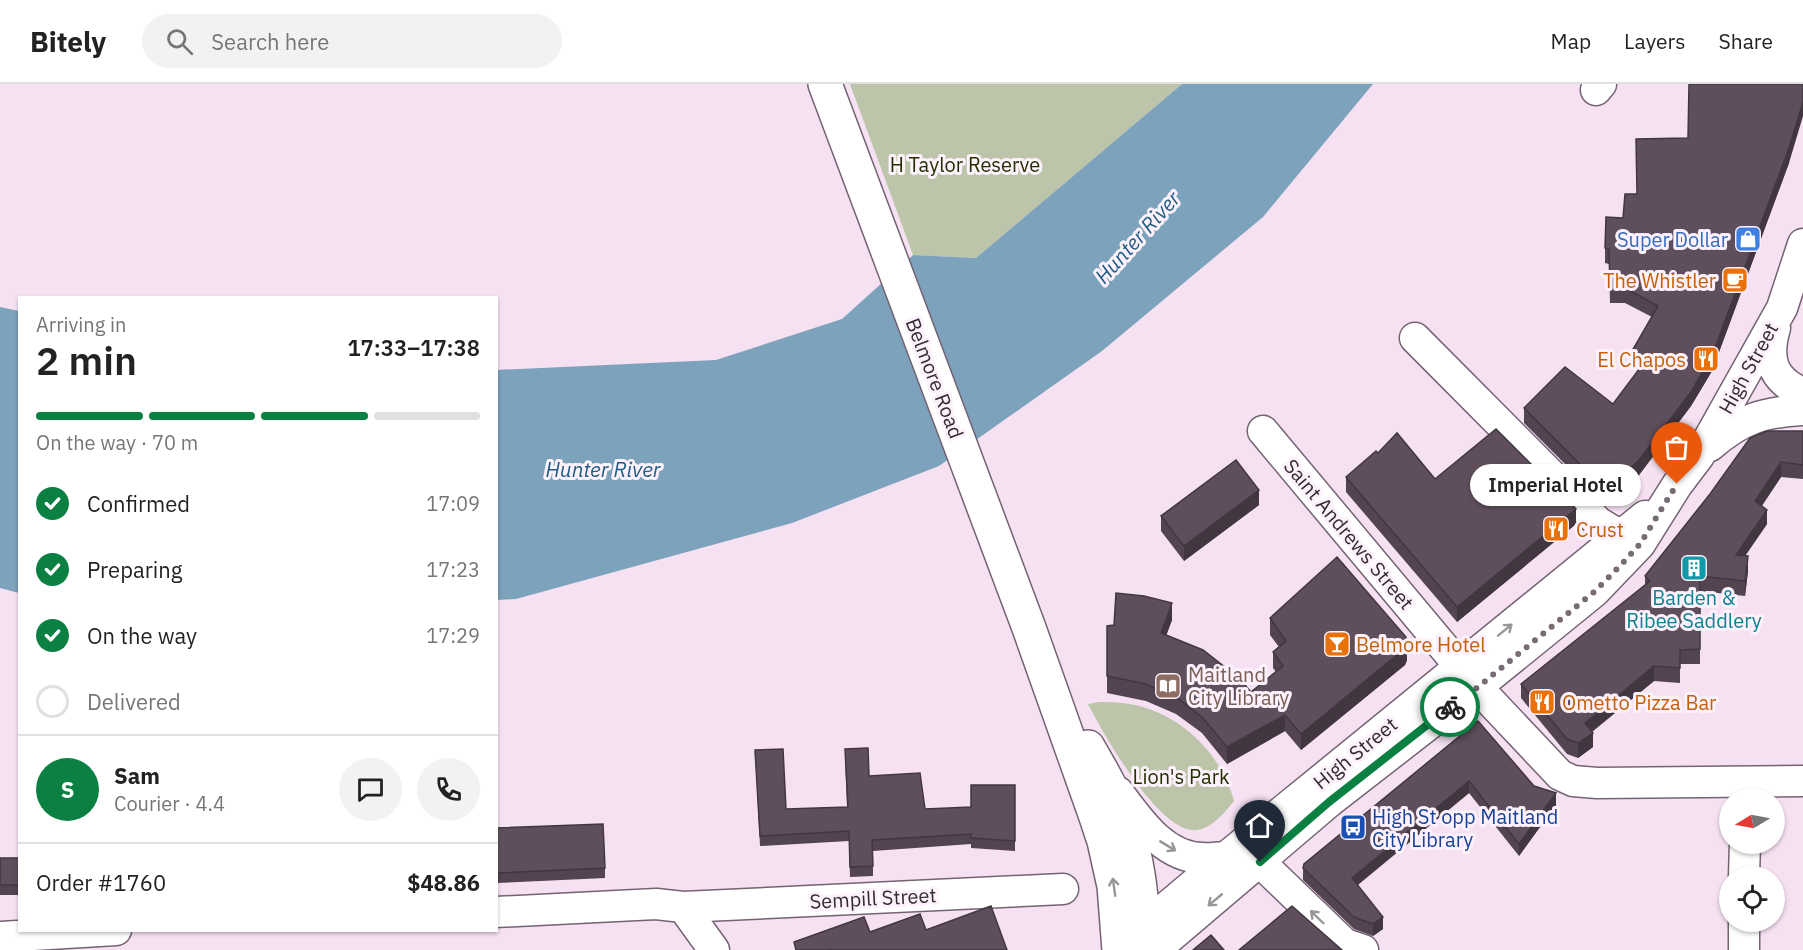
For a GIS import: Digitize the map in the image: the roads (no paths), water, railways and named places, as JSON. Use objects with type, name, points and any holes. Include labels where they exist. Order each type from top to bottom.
[{"type":"main road","name":"Belmore Road","points":[[825,84],[1029,628],[1104,841],[1114,886],[1133,945]]},
{"type":"main road","name":"Belmore Road","points":[[1044,673],[1102,771],[1125,823],[1139,881],[1133,945]]},
{"type":"street","name":"High Street","points":[[1133,945],[1226,857],[1322,794],[1469,677],[1594,592],[1620,566],[1640,544],[1677,484],[1699,456],[1782,308],[1803,244]]},
{"type":"street","points":[[1782,308],[1771,344],[1772,363],[1777,374],[1786,384],[1803,393]]},
{"type":"street","points":[[1415,338],[1598,522],[1614,532],[1626,531]]},
{"type":"street","points":[[1699,456],[1728,430],[1743,422],[1761,416],[1803,410]]},
{"type":"street","name":"Saint Andrews Street","points":[[1263,431],[1469,677],[1560,775],[1573,781],[1719,789]]},
{"type":"street","name":"High Street","points":[[1469,677],[1677,484]]},
{"type":"street","points":[[1102,771],[1134,814],[1161,843],[1191,857],[1226,857]]},
{"type":"street","name":"Saint Andrews Street","points":[[1758,788],[1803,781]]},
{"type":"street","name":"High Street","points":[[1133,945],[1260,862],[1322,794]]},
{"type":"street","points":[[1260,862],[1346,944],[1363,950]]},
{"type":"street","name":"Sempill Street","points":[[498,912],[656,904],[683,907],[1063,889]]},
{"type":"street","points":[[683,907],[714,950]]},
{"type":"street","points":[[0,937],[83,932]]},
{"type":"street","points":[[1744,932],[1744,950]]},
{"type":"water","name":"Hunter River","points":[[1182,84],[1373,84],[1263,217],[1102,351],[939,466],[792,523],[516,599],[498,600],[498,370],[716,360],[842,319],[913,255],[976,258]]},
{"type":"water","points":[[0,307],[18,311],[18,593],[0,588]]},
{"type":"place","name":"Super Dollar","points":[[1748,239]]},
{"type":"place","name":"The Whistler","points":[[1735,280]]},
{"type":"place","name":"El Chapos","points":[[1706,359]]},
{"type":"place","name":"Imperial Hotel","points":[[1677,484]]},
{"type":"place","name":"Crust","points":[[1556,529]]},
{"type":"place","name":"Barden & Ribee Saddlery","points":[[1694,568]]},
{"type":"place","name":"Belmore Hotel","points":[[1337,644]]},
{"type":"place","name":"Maitland City Library","points":[[1168,686]]},
{"type":"place","name":"Ometto Pizza Bar","points":[[1542,702]]},
{"type":"place","name":"High St opp Maitland City Library","points":[[1353,827]]},
{"type":"park label","name":"H Taylor Reserve","points":[[965,164]]},
{"type":"park label","name":"Lion's Park","points":[[1181,776]]}]
